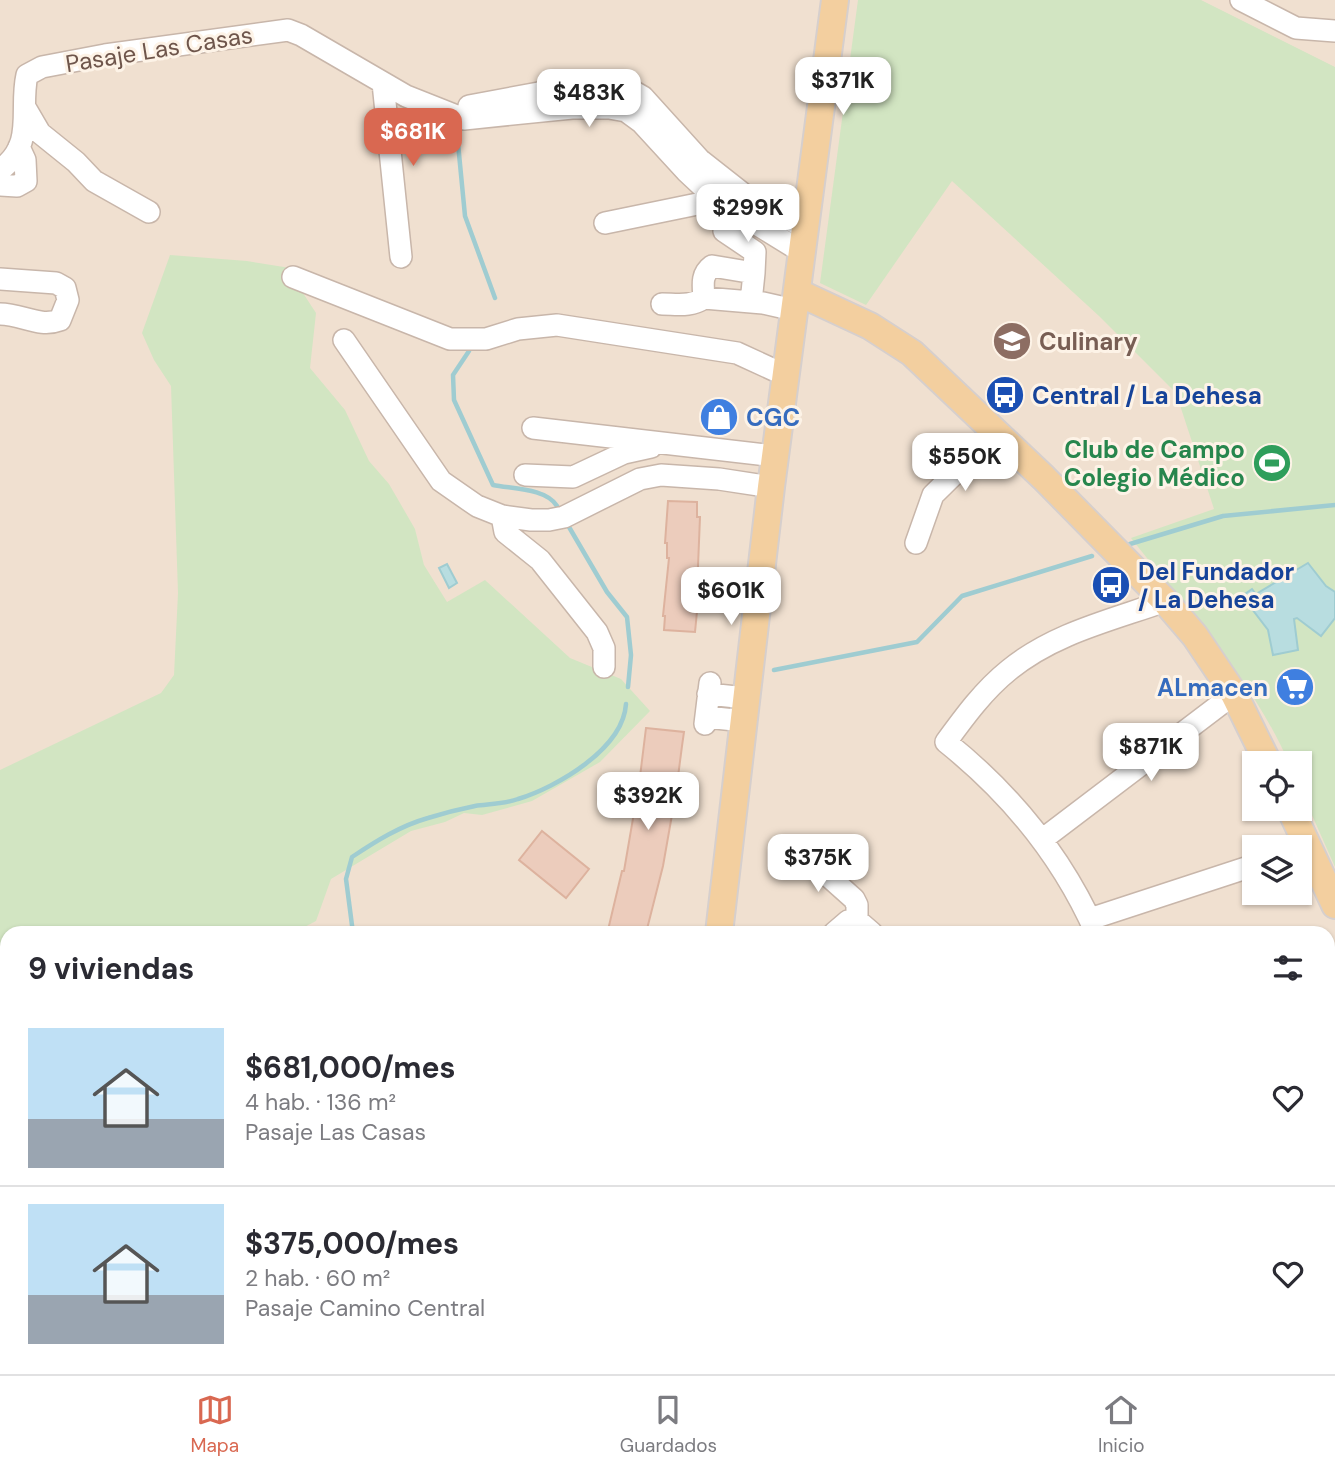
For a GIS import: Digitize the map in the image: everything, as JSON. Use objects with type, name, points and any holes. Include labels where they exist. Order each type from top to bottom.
[{"type":"main road","points":[[720,926],[771,488],[835,0]]},
{"type":"main road","points":[[795,301],[870,326],[912,353],[996,433],[1165,601],[1202,645],[1234,694],[1262,751]]},
{"type":"main road","points":[[1312,863],[1335,905]]},
{"type":"street","points":[[1241,0],[1296,28],[1335,31]]},
{"type":"street","name":"Pasaje Las Casas","points":[[0,170],[7,165],[24,135],[24,88],[27,75],[42,67],[105,55],[288,30],[422,103],[464,119],[572,108],[626,111],[717,200],[803,240]]},
{"type":"street","points":[[383,83],[401,257]]},
{"type":"street","points":[[451,113],[464,107],[593,83],[624,86],[643,97],[701,160],[803,240]]},
{"type":"street","points":[[26,109],[40,133],[76,162],[94,181],[149,212]]},
{"type":"street","points":[[0,185],[17,186],[26,181],[24,160],[19,147]]},
{"type":"street","points":[[605,223],[717,200],[738,190]]},
{"type":"street","points":[[724,231],[755,252],[751,302]]},
{"type":"street","points":[[704,298],[705,271],[712,266],[754,273]]},
{"type":"street","points":[[293,277],[450,339],[486,339],[518,329],[557,325],[737,353],[786,373]]},
{"type":"street","points":[[0,279],[56,283],[65,288],[68,300],[60,320],[51,323],[38,323],[0,314]]},
{"type":"street","points":[[662,304],[688,305],[704,298],[751,302],[795,301]]},
{"type":"street","points":[[344,340],[441,481],[477,506],[502,516],[531,520],[564,517],[640,479],[661,475],[719,479],[771,488]]},
{"type":"street","points":[[533,428],[775,456]]},
{"type":"street","points":[[916,543],[933,495],[996,433]]},
{"type":"street","points":[[525,475],[573,477],[624,453],[667,444]]},
{"type":"street","points":[[502,516],[505,531],[540,560],[597,632],[604,648],[604,667]]},
{"type":"street","points":[[1165,601],[1064,637],[1025,658],[993,684],[946,742],[992,781],[1043,839],[1093,926],[1242,870]]},
{"type":"street","points":[[709,689],[745,710],[705,720],[709,689]]},
{"type":"street","points":[[1043,839],[1234,694]]},
{"type":"street","points":[[808,858],[854,899],[865,926]]},
{"type":"street","points":[[842,926],[848,921],[865,926]]},
{"type":"shaded area","points":[[0,0],[1335,0],[1335,926],[0,926]]},
{"type":"green space","name":"Club de Campo Colegio Médico","points":[[858,0],[1201,0],[1335,67],[1335,867],[1312,815],[1312,751],[1283,751],[1257,702],[1238,674],[1131,538],[1214,509],[1176,393],[1099,316],[952,181],[866,305],[820,283]]},
{"type":"green space","points":[[170,255],[247,261],[309,271],[301,290],[316,313],[310,368],[345,410],[369,461],[389,484],[415,529],[424,565],[447,602],[485,580],[570,658],[621,679],[650,711],[600,762],[532,801],[482,815],[464,813],[445,822],[411,831],[331,879],[316,921],[306,926],[0,926],[0,770],[161,693],[174,675],[178,593],[171,386],[154,360],[142,333]]},
{"type":"water","points":[[1308,563],[1326,586],[1335,592],[1335,618],[1321,636],[1297,618],[1294,619],[1298,650],[1273,655],[1268,630],[1242,596],[1252,589],[1256,594]]},
{"type":"water","points":[[447,564],[457,583],[449,588],[439,568]]},
{"type":"building","points":[[668,501],[697,502],[697,517],[700,517],[699,591],[695,632],[664,630],[669,558],[665,543]]},
{"type":"building","points":[[646,728],[684,732],[663,866],[648,926],[609,926],[624,871],[637,801]]},
{"type":"building","points":[[542,831],[589,869],[566,898],[519,860]]},
{"type":"waterway","points":[[457,133],[465,216],[495,298]]},
{"type":"waterway","points":[[469,351],[453,375],[454,400],[493,485],[537,492],[557,506]]},
{"type":"waterway","points":[[1130,544],[1223,516],[1335,505]]},
{"type":"waterway","points":[[569,527],[607,592],[627,617],[631,655],[628,687]]},
{"type":"waterway","points":[[774,670],[917,642],[962,596],[1092,556]]},
{"type":"waterway","points":[[352,926],[346,879],[352,857],[389,834],[418,821],[469,807],[513,801],[569,776],[601,751],[613,736],[622,721],[626,704]]},
{"type":"place","name":"Culinary","points":[[1012,341]]},
{"type":"place","name":"Central / La Dehesa","points":[[1005,395]]},
{"type":"place","name":"CGC","points":[[719,417]]},
{"type":"place","name":"Club de Campo Colegio Médico","points":[[1272,463]]},
{"type":"place","name":"Del Fundador / La Dehesa","points":[[1111,585]]},
{"type":"place","name":"ALmacen","points":[[1295,687]]}]
